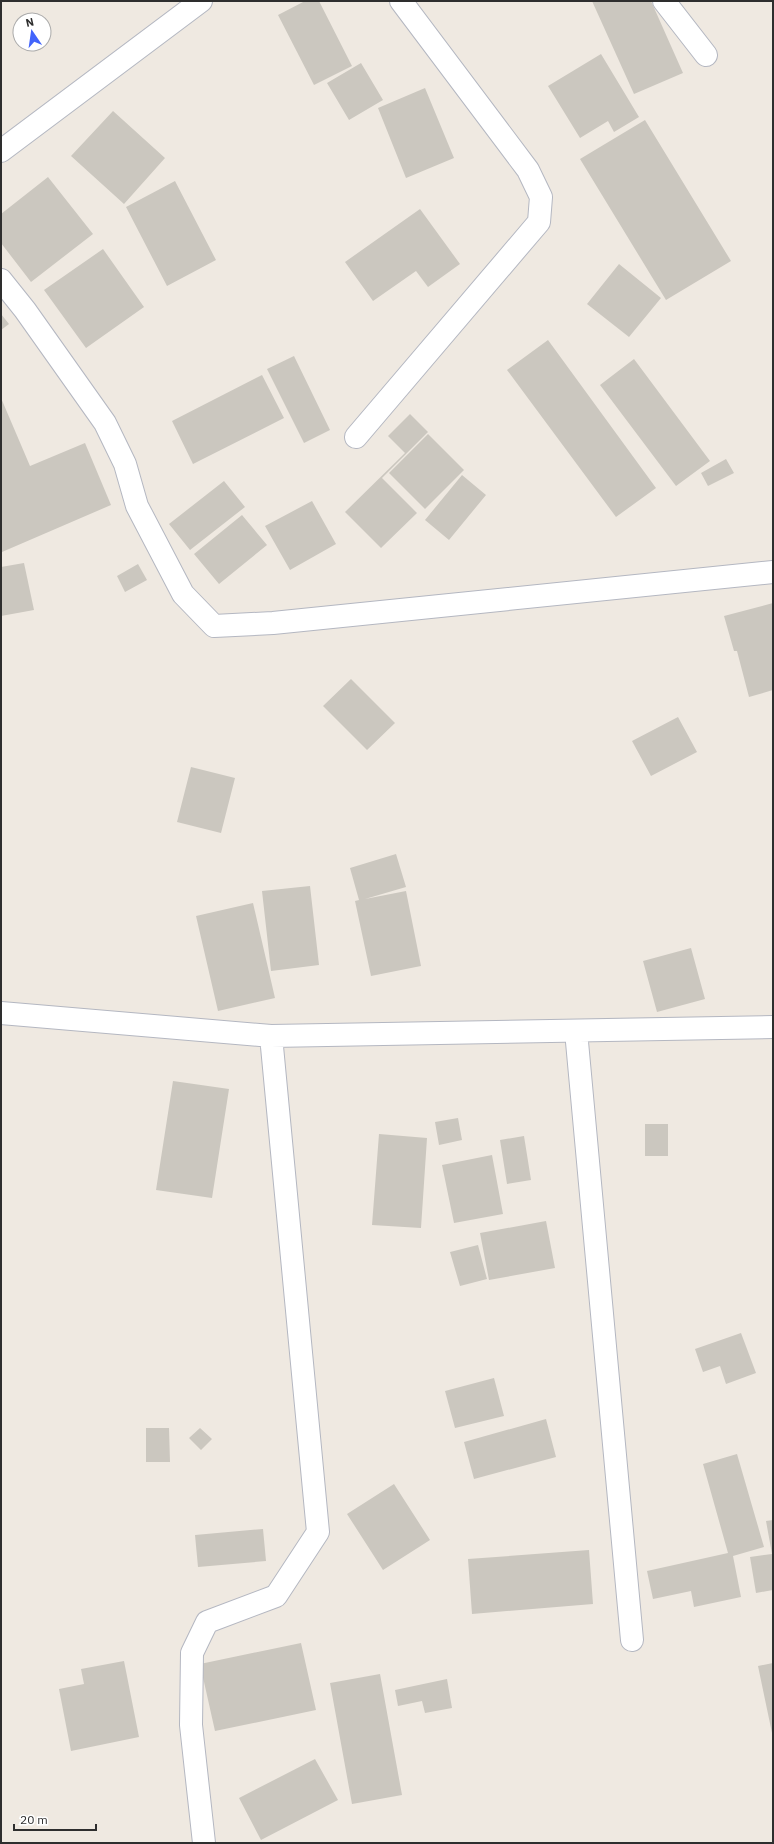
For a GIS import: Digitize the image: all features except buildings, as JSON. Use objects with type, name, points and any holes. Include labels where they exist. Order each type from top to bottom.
[{"type":"street","points":[[1,151],[201,1]]},
{"type":"street","points":[[356,437],[539,222],[540,197],[528,170],[401,1]]},
{"type":"street","points":[[664,1],[706,55]]},
{"type":"street","points":[[1,280],[25,310],[105,423],[125,464],[138,506],[183,594],[214,626],[273,622],[773,572]]},
{"type":"street","points":[[1,1013],[271,1036],[773,1027]]},
{"type":"street","points":[[576,1031],[632,1640]]},
{"type":"street","points":[[204,1843],[191,1725],[192,1653],[207,1622],[276,1596],[318,1532],[271,1036]]}]
